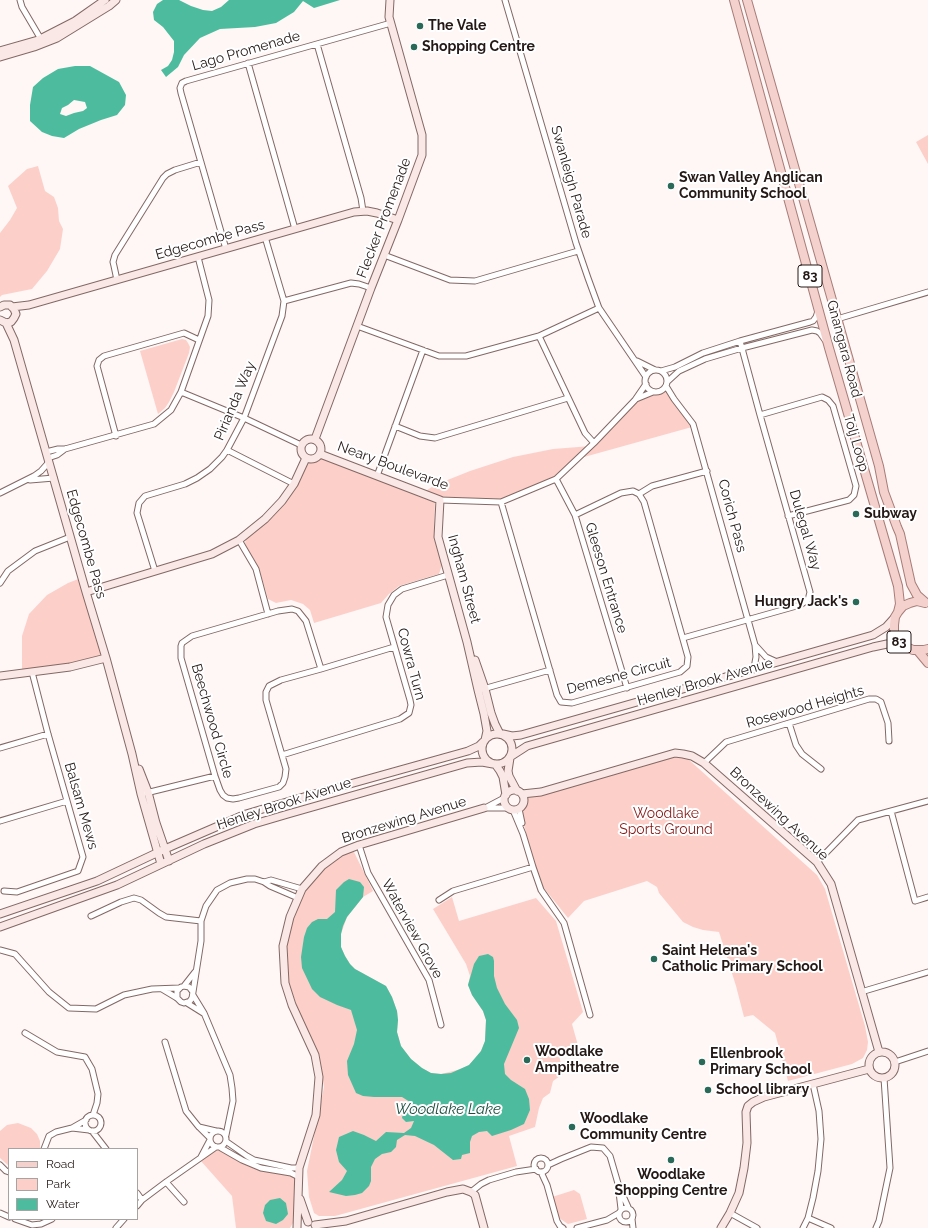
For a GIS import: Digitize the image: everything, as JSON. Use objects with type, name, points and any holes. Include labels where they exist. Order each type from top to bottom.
[{"type":"main road","name":"Gnangara Road","points":[[734,0],[829,348],[898,586],[900,604],[897,614]]},
{"type":"main road","name":"Gnangara Road","points":[[747,0],[884,492],[900,534],[911,584],[917,595],[926,603]]},
{"type":"main road","name":"83","points":[[926,603],[917,602],[903,606],[897,614],[894,624],[894,632],[902,645],[913,650],[928,663]]},
{"type":"main road","name":"83","points":[[913,650],[928,649]]},
{"type":"street","points":[[20,0],[22,7],[42,41]]},
{"type":"street","points":[[0,51],[57,38],[104,2],[116,0]]},
{"type":"street","name":"Flecker Promenade","points":[[315,439],[422,155],[422,135],[389,17],[390,0]]},
{"type":"street","name":"Swanleigh Parade","points":[[505,0],[578,251],[599,308],[646,377]]},
{"type":"street","name":"Lago Promenade","points":[[226,249],[181,93],[180,88],[182,83],[186,80],[391,23]]},
{"type":"street","points":[[0,57],[34,47],[42,41]]},
{"type":"street","points":[[317,44],[361,198],[363,211]]},
{"type":"street","points":[[248,63],[295,229]]},
{"type":"street","points":[[117,280],[113,262],[115,255],[163,178],[175,170],[201,162]]},
{"type":"street","name":"Edgecombe Pass","points":[[0,307],[7,304],[12,306],[29,305],[354,212],[363,211],[377,213],[398,220]]},
{"type":"street","name":"Pirianda Way","points":[[155,571],[137,513],[139,502],[145,496],[185,484],[197,478],[210,469],[222,457],[244,418],[282,316],[284,301],[265,237]]},
{"type":"street","points":[[384,255],[450,280],[475,282],[578,251]]},
{"type":"street","points":[[0,493],[41,471],[47,457],[58,449],[65,449],[116,436],[154,424],[171,410],[180,392],[208,316],[209,300],[198,257]]},
{"type":"street","points":[[284,301],[351,284],[359,284],[371,288]]},
{"type":"street","points":[[837,319],[928,292]]},
{"type":"street","name":"Edgecombe Pass","points":[[29,305],[9,319],[14,340],[106,658],[132,754],[169,861]]},
{"type":"street","points":[[818,305],[816,316],[813,321],[703,353],[661,371],[655,370],[650,372],[646,377],[646,384],[648,389],[653,392],[660,391],[679,371],[705,359],[812,330],[817,331],[824,337],[829,348]]},
{"type":"street","points":[[9,319],[12,306]]},
{"type":"street","points":[[357,326],[439,356],[466,356],[539,336],[599,308]]},
{"type":"street","points":[[116,436],[97,366],[99,360],[104,356],[184,333],[199,340]]},
{"type":"street","points":[[539,336],[585,433],[594,443]]},
{"type":"street","name":"Dulegal Way","points":[[683,638],[800,606],[808,600],[810,592],[740,341]]},
{"type":"street","points":[[377,476],[423,350]]},
{"type":"street","name":"Swanleigh Parade","points":[[636,361],[655,370]]},
{"type":"street","points":[[661,371],[666,376],[667,384]]},
{"type":"street","name":"Neary Boulevarde","points":[[320,454],[440,500],[502,502],[556,479],[594,443],[635,400],[646,384]]},
{"type":"street","name":"Corich Pass","points":[[667,384],[674,399],[693,424],[755,645],[756,658],[754,668]]},
{"type":"street","name":"Corich Pass","points":[[660,391],[674,399]]},
{"type":"street","points":[[180,392],[244,418],[301,445]]},
{"type":"street","name":"Neary Boulevarde","points":[[635,400],[653,392]]},
{"type":"street","name":"Tolj Loop","points":[[760,415],[822,397],[828,400],[833,406],[856,486],[854,495],[849,500],[788,516]]},
{"type":"street","points":[[396,426],[420,436],[435,438],[568,398]]},
{"type":"street","points":[[312,438],[315,439],[320,444],[320,454],[313,459],[306,458],[301,451],[301,445],[305,440],[312,438]]},
{"type":"street","points":[[227,450],[294,484]]},
{"type":"street","points":[[86,592],[212,554],[239,540],[265,519],[282,501],[294,484],[306,458]]},
{"type":"street","points":[[574,515],[621,493],[633,491],[639,494],[652,486],[707,470]]},
{"type":"street","points":[[25,480],[54,478]]},
{"type":"street","name":"Gleeson Entrance","points":[[556,479],[574,515],[626,688]]},
{"type":"street","name":"Demesne Circuit","points":[[502,502],[559,699],[561,702],[572,703],[680,672],[687,666],[688,657],[683,638],[644,502],[639,494]]},
{"type":"street","name":"Ingham Street","points":[[440,500],[438,537],[448,575],[481,690],[493,718],[502,734]]},
{"type":"street","points":[[0,583],[8,571],[35,551],[70,537]]},
{"type":"street","points":[[239,540],[256,569],[268,614]]},
{"type":"street","name":"Cowra Turn","points":[[282,755],[400,719],[409,713],[411,705],[386,617],[388,605],[394,595],[402,589],[448,575]]},
{"type":"street","name":"Beechwood Circle","points":[[321,669],[306,620],[302,614],[292,609],[286,609],[268,614],[186,639],[181,646],[181,658],[215,776],[223,795],[227,798],[233,799],[278,787],[283,783],[286,769],[266,700],[266,692],[269,686],[281,680],[321,669],[394,647]]},
{"type":"street","name":"Henley Brook Avenue","points":[[502,734],[512,736],[521,734],[873,635],[883,630],[897,614]]},
{"type":"street","name":"Henley Brook Avenue","points":[[510,757],[527,746],[874,647],[894,644],[913,650]]},
{"type":"street","points":[[755,645],[766,657],[777,662]]},
{"type":"street","points":[[0,676],[70,667],[106,658]]},
{"type":"street","points":[[481,690],[550,670]]},
{"type":"street","name":"Balsam Mews","points":[[4,891],[18,892],[78,871],[83,858],[32,672]]},
{"type":"street","name":"Ingham Street","points":[[481,690],[486,728],[484,741]]},
{"type":"street","name":"Rosewood Heights","points":[[704,763],[726,742],[869,699],[876,699],[881,702],[888,723],[889,741]]},
{"type":"street","points":[[789,723],[796,744],[802,754],[822,769]]},
{"type":"street","points":[[0,748],[48,734]]},
{"type":"street","points":[[513,809],[522,807],[521,795],[509,776],[508,771],[512,752],[511,741],[502,734],[492,734],[484,741],[482,750],[483,755],[485,759],[494,764],[503,777],[505,796],[504,801],[513,809],[523,834],[541,890],[564,923],[590,1015]]},
{"type":"street","name":"Henley Brook Avenue","points":[[0,914],[97,881],[158,852],[246,814],[468,751],[479,746],[484,741]]},
{"type":"street","name":"Bronzewing Avenue","points":[[521,795],[541,792],[675,753],[692,756],[704,763],[817,862],[831,884],[879,1052]]},
{"type":"street","points":[[494,764],[502,763],[510,757]]},
{"type":"street","name":"Henley Brook Avenue","points":[[0,926],[95,894],[223,836],[288,814],[467,763],[482,762],[494,764]]},
{"type":"street","points":[[145,793],[215,776]]},
{"type":"street","points":[[505,796],[510,791],[521,795]]},
{"type":"street","name":"Edgecombe Pass","points":[[145,793],[161,864]]},
{"type":"street","name":"Bronzewing Avenue","points":[[297,1228],[299,1168],[316,1115],[319,1077],[315,1055],[292,1005],[285,983],[283,946],[290,917],[302,889],[322,866],[341,852],[359,845],[484,808],[505,796]]},
{"type":"street","points":[[0,821],[67,801]]},
{"type":"street","points":[[817,862],[858,820],[928,801]]},
{"type":"street","name":"Bronzewing Avenue","points":[[484,808],[513,809]]},
{"type":"street","points":[[891,811],[916,901],[928,897]]},
{"type":"street","name":"Waterview Grove","points":[[359,845],[368,873],[424,969],[429,980],[441,1025]]},
{"type":"street","points":[[439,900],[452,890],[533,867]]},
{"type":"street","points":[[187,1003],[192,998],[193,993],[195,972],[201,941],[201,921],[206,906],[217,890],[230,883],[247,879],[255,879],[298,898]]},
{"type":"street","points":[[264,882],[271,880],[302,889]]},
{"type":"street","points":[[91,916],[121,902],[134,898],[141,900],[166,917],[201,921]]},
{"type":"street","points":[[0,950],[15,954],[49,992],[69,1008],[96,1009],[124,995],[152,989],[181,987],[189,988],[204,1013],[230,1075],[233,1101],[226,1135],[227,1142],[254,1160],[291,1168],[299,1168]]},
{"type":"street","points":[[177,998],[177,991],[195,972]]},
{"type":"street","points":[[861,992],[928,972]]},
{"type":"street","points":[[162,989],[181,1002],[187,1003],[204,1013]]},
{"type":"street","points":[[24,1033],[57,1052],[85,1057],[92,1069],[98,1094],[95,1116]]},
{"type":"street","points":[[165,1042],[186,1111],[210,1139],[212,1144],[261,1168],[292,1173],[299,1177]]},
{"type":"street","points":[[895,1062],[928,1051]]},
{"type":"street","points":[[879,1052],[887,1052],[894,1058],[894,1071],[888,1077],[880,1078],[873,1075],[869,1069],[868,1065],[871,1057],[879,1052]]},
{"type":"street","points":[[721,1228],[739,1193],[747,1143],[746,1112],[748,1106],[764,1097],[869,1069]]},
{"type":"street","points":[[876,1228],[890,1168],[884,1078]]},
{"type":"street","points":[[803,1228],[808,1218],[818,1170],[821,1139],[819,1111],[813,1084]]},
{"type":"street","points":[[44,1148],[49,1136],[56,1132],[72,1128],[86,1120],[88,1117],[95,1116]]},
{"type":"street","points":[[95,1116],[101,1122],[98,1129],[102,1143]]},
{"type":"street","points":[[86,1120],[85,1125],[105,1148]]},
{"type":"street","points":[[200,1158],[211,1135],[218,1131],[229,1120]]},
{"type":"street","points":[[198,1126],[218,1131],[226,1135]]},
{"type":"street","points":[[72,1128],[90,1130],[98,1129]]},
{"type":"street","points":[[138,1205],[142,1200],[200,1158],[223,1146],[227,1142]]},
{"type":"street","points":[[472,1192],[485,1182],[516,1172],[541,1168],[591,1147],[603,1148],[610,1156],[619,1187],[628,1207],[633,1212],[633,1228]]},
{"type":"street","points":[[561,1159],[539,1158],[536,1161],[541,1168],[557,1220],[563,1228]]},
{"type":"street","points":[[541,1168],[546,1159]]},
{"type":"street","points":[[0,1165],[8,1172]]},
{"type":"street","points":[[166,1182],[184,1202]]},
{"type":"street","points":[[619,1187],[620,1211],[628,1228]]},
{"type":"street","points":[[297,1228],[302,1223],[308,1222],[316,1227],[346,1221],[448,1192],[463,1190],[472,1192],[475,1197],[484,1228]]},
{"type":"street","name":"Bronzewing Avenue","points":[[298,1193],[308,1222]]},
{"type":"street","points":[[138,1194],[142,1200]]},
{"type":"street","points":[[607,1220],[628,1207]]},
{"type":"street","points":[[730,1213],[757,1228]]},
{"type":"street","points":[[808,1218],[831,1228]]},
{"type":"street","points":[[577,1228],[607,1220],[624,1221],[632,1219]]},
{"type":"street","points":[[17,1220],[32,1225],[41,1224],[51,1220]]},
{"type":"street","points":[[116,1228],[123,1220]]},
{"type":"street","points":[[334,1228],[346,1221]]},
{"type":"green space","points":[[928,135],[928,164],[916,142]]},
{"type":"green space","points":[[38,166],[45,191],[54,197],[58,208],[59,221],[63,229],[60,249],[47,271],[32,289],[2,295],[0,297],[0,233],[17,208],[8,186],[27,169]]},
{"type":"green space","points":[[182,339],[186,340],[190,347],[189,353],[169,402],[158,414],[140,351]]},
{"type":"green space","points":[[663,388],[681,408],[692,427],[577,459],[557,478],[536,488],[501,499],[439,498],[424,492],[435,485],[470,471],[513,457],[553,449],[591,446],[629,403],[648,389],[658,391]]},
{"type":"green space","points":[[320,457],[435,500],[434,538],[442,565],[439,574],[399,586],[381,603],[314,623],[310,610],[303,604],[291,600],[276,603],[268,599],[259,568],[245,544],[246,538],[274,515],[296,485],[307,465]]},
{"type":"green space","points":[[81,578],[104,659],[22,673],[22,636],[29,614],[47,595],[68,583]]},
{"type":"green space","name":"Woodlake Sports Ground","points":[[671,756],[680,756],[688,759],[817,875],[825,889],[865,1026],[868,1042],[867,1050],[863,1058],[852,1064],[788,1081],[775,1033],[753,1015],[744,1017],[719,932],[703,930],[683,922],[659,893],[657,887],[647,881],[584,901],[568,918],[543,887],[535,867],[522,817],[521,806],[525,798]]},
{"type":"green space","points":[[353,850],[373,891],[363,897],[347,917],[341,934],[341,947],[350,964],[355,969],[386,986],[397,1011],[397,1032],[401,1046],[411,1059],[422,1068],[431,1073],[441,1074],[461,1069],[469,1065],[476,1058],[485,1041],[486,1020],[483,1011],[472,995],[468,985],[470,976],[466,964],[433,909],[452,897],[459,921],[536,898],[556,921],[583,1012],[572,1024],[579,1049],[559,1055],[563,1074],[553,1081],[550,1093],[543,1098],[535,1127],[509,1136],[517,1166],[335,1216],[319,1216],[314,1213],[309,1197],[307,1171],[324,1087],[319,1054],[298,1009],[287,978],[285,949],[294,910],[310,883],[332,861]]},
{"type":"green space","points":[[18,1123],[31,1128],[37,1134],[40,1141],[40,1148],[8,1148],[8,1165],[0,1158],[0,1131],[7,1125]]},
{"type":"green space","points":[[219,1150],[225,1151],[240,1160],[296,1176],[296,1218],[290,1228],[236,1228],[232,1196],[200,1160],[212,1152]]},
{"type":"green space","points":[[574,1190],[580,1194],[587,1219],[568,1224],[559,1218],[552,1197]]},
{"type":"water","points":[[163,0],[179,0],[203,10],[212,11],[221,7],[229,0],[340,0],[314,8],[303,1],[294,12],[276,23],[255,27],[220,29],[200,38],[184,55],[178,67],[166,77],[161,70],[168,66],[172,60],[174,41],[163,27],[154,20],[153,12],[157,4]]},
{"type":"water","points":[[75,66],[90,66],[119,82],[126,95],[125,105],[117,115],[79,129],[64,138],[52,136],[42,132],[30,121],[30,105],[33,87],[43,78],[58,69]],"holes":[[[74,100],[85,102],[87,108],[83,111],[66,116],[60,114],[62,108]]]},
{"type":"water","name":"Woodlake Lake","points":[[349,879],[360,882],[364,887],[363,897],[347,917],[343,926],[341,934],[341,947],[350,964],[355,969],[386,986],[397,1011],[397,1032],[401,1046],[411,1059],[431,1073],[451,1073],[469,1065],[481,1051],[485,1041],[486,1020],[483,1011],[472,995],[468,985],[474,964],[479,956],[488,954],[493,957],[494,976],[497,988],[505,1004],[517,1020],[519,1028],[504,1064],[505,1074],[525,1089],[529,1099],[530,1110],[524,1124],[511,1130],[492,1136],[487,1131],[479,1132],[472,1136],[470,1142],[470,1153],[462,1155],[461,1159],[453,1160],[434,1145],[415,1136],[405,1135],[397,1140],[396,1147],[391,1152],[382,1154],[375,1159],[371,1167],[371,1181],[369,1186],[362,1193],[346,1196],[329,1192],[342,1180],[347,1171],[339,1162],[336,1150],[339,1137],[353,1131],[376,1141],[386,1132],[404,1133],[411,1128],[414,1121],[406,1122],[402,1118],[404,1108],[410,1102],[402,1097],[374,1097],[363,1096],[356,1093],[348,1075],[347,1061],[354,1044],[357,1030],[351,1010],[320,997],[312,989],[302,968],[301,957],[307,928],[312,922],[318,919],[327,919],[335,912],[336,890]]},
{"type":"water","points":[[280,1198],[286,1203],[288,1214],[283,1220],[276,1224],[266,1221],[263,1213],[265,1205],[270,1200]]},
{"type":"place","name":"The Vale","points":[[420,26]]},
{"type":"place","name":"Shopping Centre","points":[[414,47]]},
{"type":"place","name":"Swan Valley Anglican Community School","points":[[671,186]]},
{"type":"place","name":"Subway","points":[[856,514]]},
{"type":"place","name":"Hungry Jack's","points":[[856,602]]},
{"type":"place","name":"Saint Helena's Catholic Primary School","points":[[654,959]]},
{"type":"place","name":"Woodlake Ampitheatre","points":[[527,1060]]},
{"type":"place","name":"Ellenbrook Primary School","points":[[702,1062]]},
{"type":"place","name":"School library","points":[[708,1090]]},
{"type":"place","name":"Woodlake Community Centre","points":[[572,1127]]},
{"type":"place","name":"Woodlake Shopping Centre","points":[[671,1160]]}]
